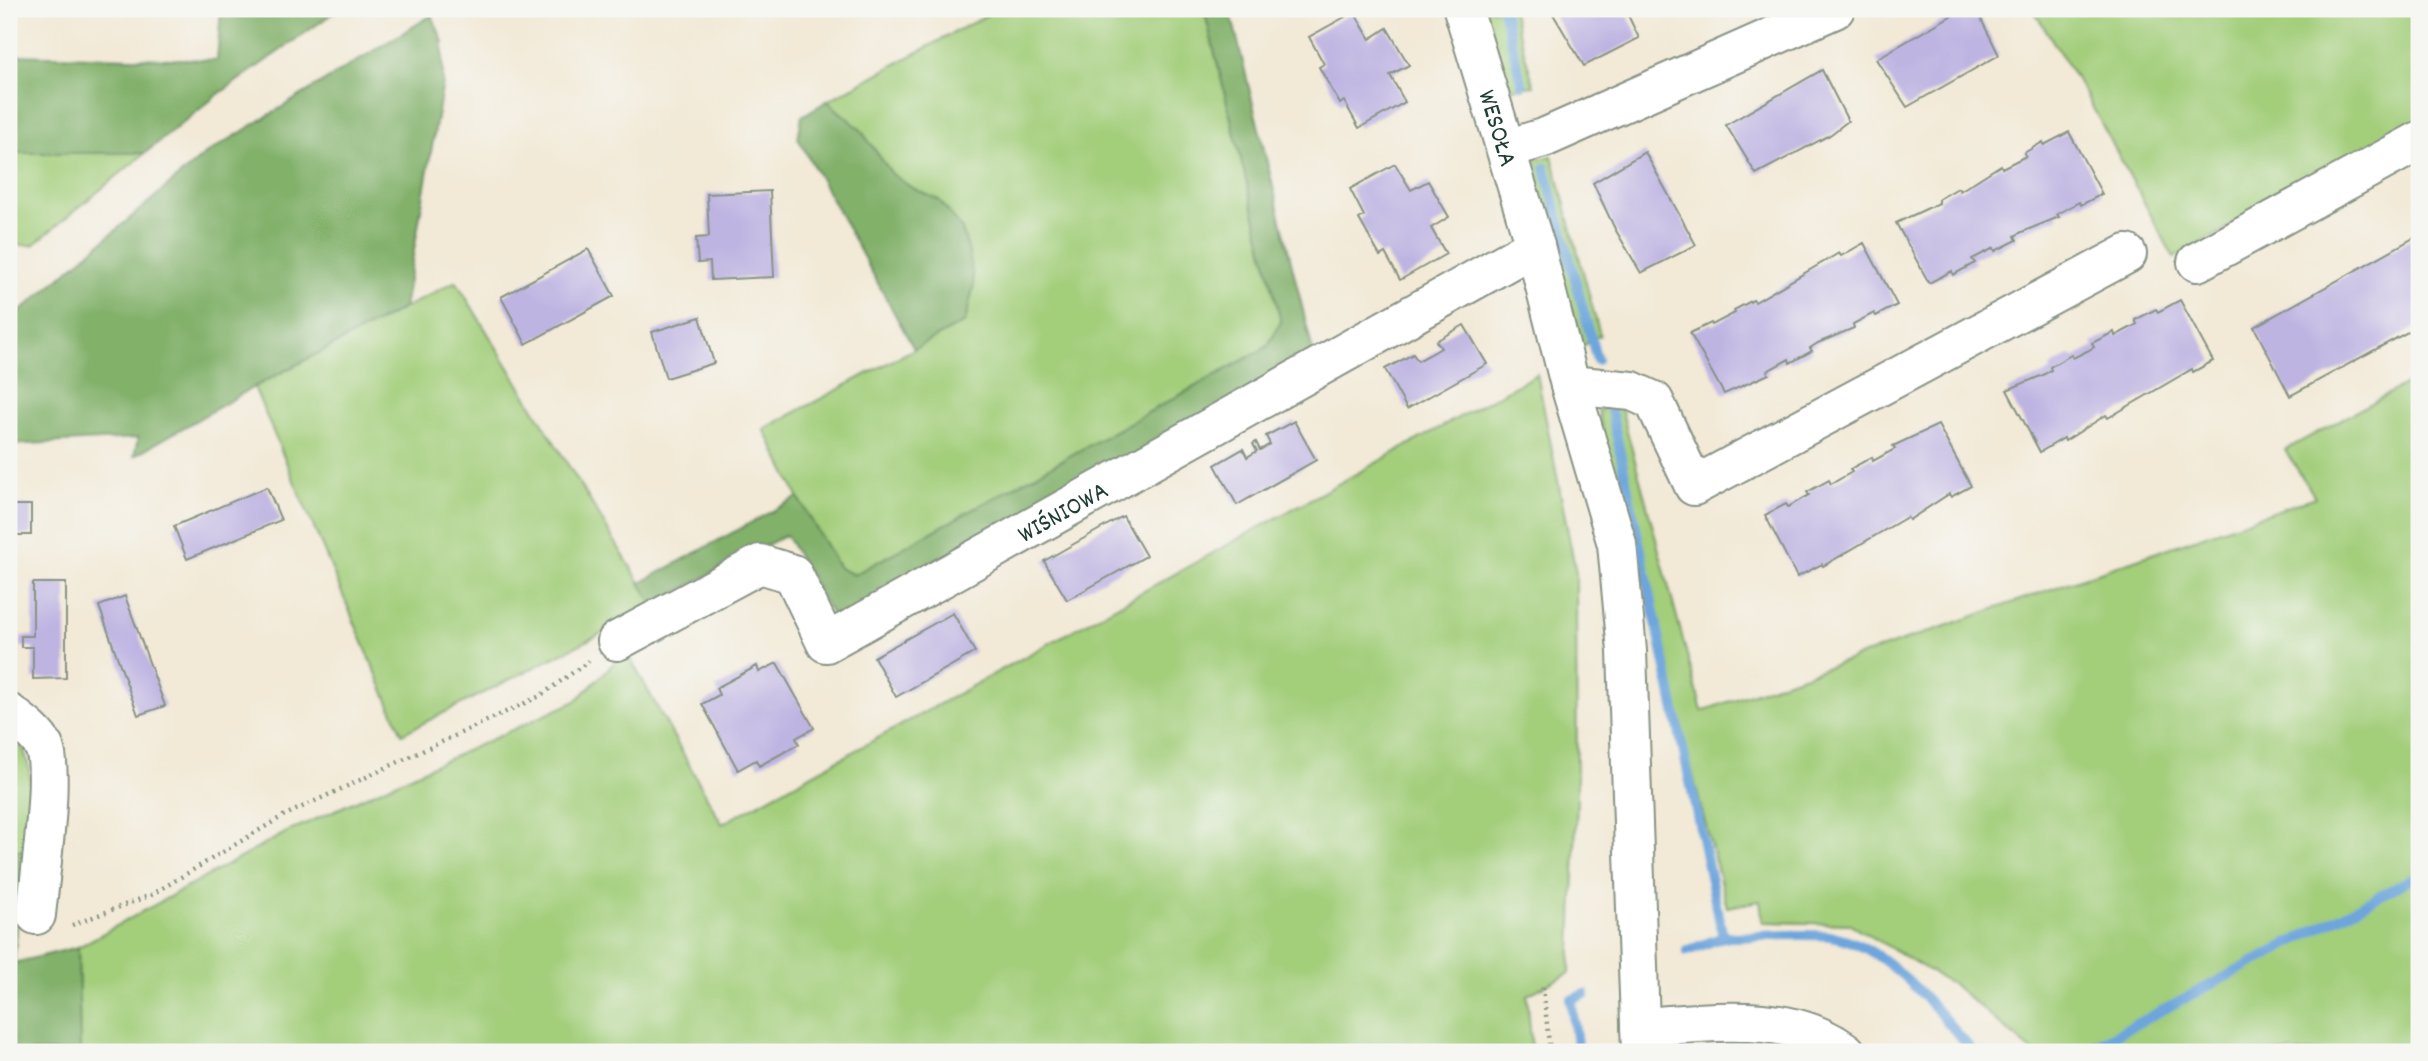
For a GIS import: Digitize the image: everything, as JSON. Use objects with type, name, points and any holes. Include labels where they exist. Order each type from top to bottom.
[{"type":"street","name":"WESOŁA","points":[[1463,9],[1535,246],[1570,385],[1617,544],[1627,651],[1641,1040]]},
{"type":"street","points":[[1507,149],[1546,137],[1835,9]]},
{"type":"street","points":[[2197,262],[2419,141]]},
{"type":"street","name":"WIŚNIOWA","points":[[617,640],[760,564],[793,574],[826,643],[1535,246]]},
{"type":"street","points":[[1570,385],[1632,391],[1654,401],[1694,486],[2127,254]]},
{"type":"street","points":[[9,713],[28,727],[44,748],[48,779],[36,915]]},
{"type":"street","points":[[1641,1040],[1779,1024],[1803,1030],[1846,1052]]},
{"type":"path","points":[[36,915],[43,923],[57,926],[78,925],[151,895],[283,816],[540,696],[617,640]]},
{"type":"path","points":[[1543,986],[1550,1052]]},
{"type":"green space","points":[[221,9],[339,9],[216,96],[145,153],[18,153],[9,148],[9,55],[217,60]]},
{"type":"green space","points":[[998,9],[1204,9],[1281,322],[1267,347],[854,575],[839,568],[798,497],[764,429],[965,322],[962,229],[939,200],[912,188],[892,174],[860,129],[827,101]]},
{"type":"green space","points":[[1204,9],[1230,9],[1314,356],[836,622],[786,535],[653,604],[640,583],[798,497],[839,568],[854,575],[1267,347],[1281,322]]},
{"type":"green space","points":[[1474,9],[1512,9],[1534,86],[1510,89],[1499,87]]},
{"type":"green space","points":[[2033,9],[2419,9],[2419,124],[2174,258],[2086,95]]},
{"type":"green space","points":[[432,15],[443,42],[443,83],[404,308],[254,387],[134,456],[138,438],[9,445],[9,321],[204,155]]},
{"type":"green space","points":[[827,101],[860,129],[892,174],[912,188],[939,200],[962,229],[974,285],[965,322],[914,349],[798,138],[802,116]]},
{"type":"green space","points":[[9,148],[18,153],[145,153],[33,245],[9,245]]},
{"type":"green space","points":[[1552,156],[1600,335],[1581,347],[1530,161]]},
{"type":"green space","points":[[456,281],[653,604],[618,625],[402,734],[254,387]]},
{"type":"green space","points":[[1537,374],[1576,573],[1577,799],[1570,973],[1527,995],[1532,1052],[80,1052],[78,947],[287,832],[576,701],[626,651],[722,824]]},
{"type":"green space","points":[[2419,377],[2419,1052],[2033,1052],[1955,986],[1850,924],[1763,922],[1760,901],[1727,907],[1598,411],[1619,401],[1702,711],[2315,497],[2285,450]]},
{"type":"green space","points":[[9,733],[26,756],[29,771],[29,805],[24,851],[9,850]]},
{"type":"green space","points":[[9,850],[24,851],[14,963],[78,947],[80,1052],[9,1052]]},
{"type":"building","points":[[1550,9],[1625,9],[1639,38],[1584,66]]},
{"type":"building","points":[[1963,9],[1976,9],[1999,55],[1907,107],[1876,59]]},
{"type":"building","points":[[1354,12],[1370,39],[1387,28],[1409,65],[1390,75],[1405,102],[1359,128],[1344,101],[1340,104],[1319,67],[1324,64],[1309,37]]},
{"type":"building","points":[[1822,70],[1848,121],[1830,135],[1756,174],[1726,125]]},
{"type":"building","points":[[2069,132],[2102,194],[2081,205],[2079,202],[2057,214],[2059,217],[2022,232],[2015,236],[2017,240],[1995,251],[1994,248],[1972,259],[1975,263],[1953,275],[1952,271],[1929,283],[1896,223],[1939,203],[1939,199],[1958,188],[1960,191],[2001,165],[2002,168],[2026,156],[2024,153],[2043,142],[2044,145]]},
{"type":"building","points":[[1645,152],[1696,245],[1641,273],[1615,229],[1593,183]]},
{"type":"building","points":[[1395,164],[1411,190],[1428,181],[1449,217],[1431,228],[1446,254],[1400,280],[1385,253],[1380,256],[1359,219],[1364,216],[1350,189]]},
{"type":"building","points":[[770,191],[774,277],[711,280],[710,262],[698,263],[696,238],[709,237],[707,194]]},
{"type":"building","points":[[2419,235],[2419,326],[2290,396],[2254,327]]},
{"type":"building","points":[[1864,243],[1897,305],[1876,316],[1874,313],[1853,324],[1854,328],[1818,343],[1810,348],[1812,351],[1790,363],[1789,359],[1767,371],[1769,374],[1724,394],[1690,333],[1711,323],[1712,325],[1735,313],[1734,310],[1753,300],[1755,302],[1839,253],[1841,256]]},
{"type":"building","points":[[588,249],[614,296],[526,344],[501,297]]},
{"type":"building","points":[[2180,300],[2213,361],[2193,372],[2192,369],[2108,418],[2106,415],[2065,441],[2064,438],[2040,452],[2007,390],[2043,375],[2051,370],[2050,367],[2071,355],[2073,358],[2094,347],[2092,343],[2114,332],[2115,336],[2137,324],[2135,320]]},
{"type":"building","points":[[700,317],[714,363],[666,378],[652,332]]},
{"type":"building","points":[[1464,325],[1487,364],[1407,409],[1385,369],[1413,354],[1418,361],[1429,355],[1441,348],[1436,341]]},
{"type":"building","points":[[1294,421],[1316,460],[1237,505],[1215,465],[1243,449],[1247,457],[1257,451],[1253,444],[1256,442],[1260,450],[1270,444],[1266,436]]},
{"type":"building","points":[[1938,425],[1971,486],[1951,497],[1949,494],[1909,520],[1907,517],[1823,566],[1822,564],[1797,577],[1765,515],[1786,504],[1788,507],[1809,495],[1807,492],[1829,480],[1831,484],[1852,472],[1850,469],[1872,457],[1873,461],[1895,449],[1893,446]]},
{"type":"building","points":[[267,487],[281,520],[187,559],[174,526]]},
{"type":"building","points":[[9,505],[31,505],[31,535],[9,535]]},
{"type":"building","points":[[1123,516],[1146,556],[1067,600],[1044,561]]},
{"type":"building","points":[[33,583],[66,583],[66,678],[33,679],[33,647],[21,647],[21,636],[33,636]]},
{"type":"building","points":[[125,596],[165,706],[138,715],[99,606]]},
{"type":"building","points":[[953,613],[975,652],[896,697],[874,657]]},
{"type":"building","points":[[777,663],[814,728],[796,738],[799,744],[759,766],[756,760],[738,770],[702,704],[719,695],[716,688],[757,666],[759,672]]},
{"type":"waterway","points":[[1503,9],[1522,85]]},
{"type":"waterway","points":[[1545,168],[1597,360]]},
{"type":"waterway","points":[[1608,396],[1723,937],[1687,951]]},
{"type":"waterway","points":[[2083,1052],[2419,875]]},
{"type":"waterway","points":[[1723,937],[1817,935],[1850,941],[1870,951],[1909,982],[1973,1052]]},
{"type":"waterway","points":[[1578,1052],[1571,1000],[1585,994]]}]
